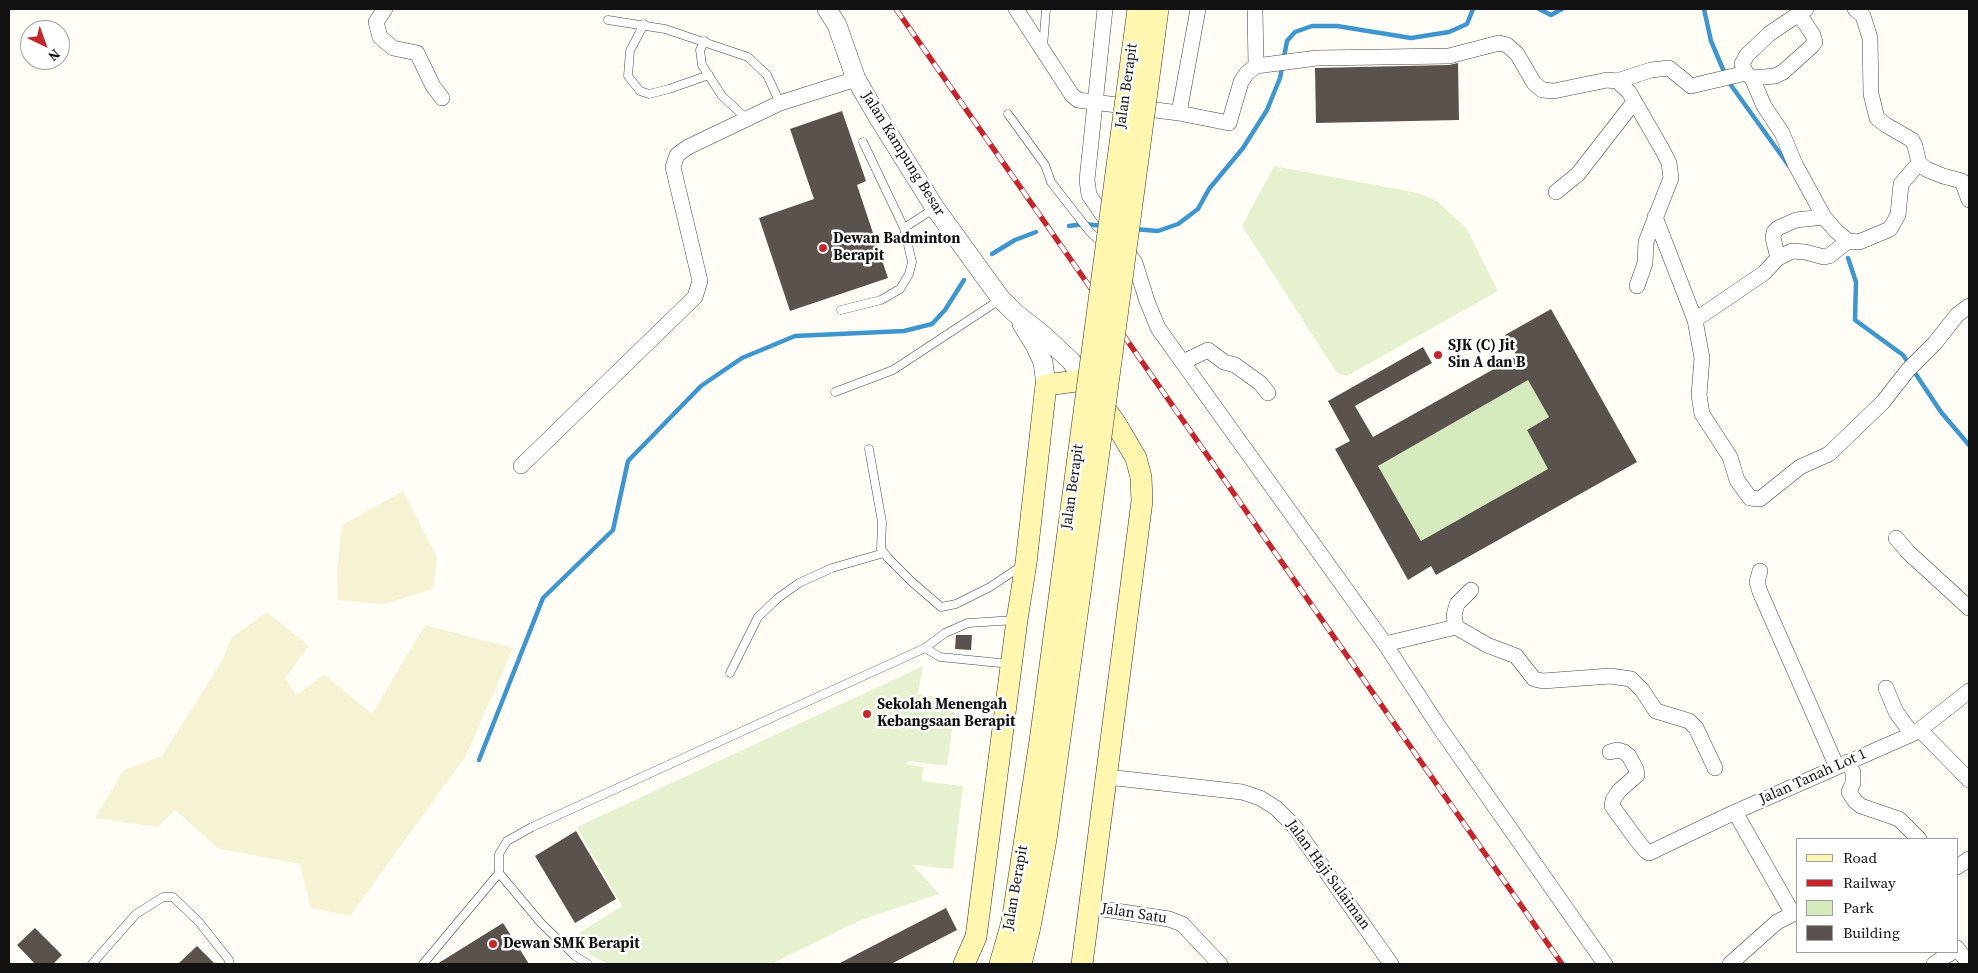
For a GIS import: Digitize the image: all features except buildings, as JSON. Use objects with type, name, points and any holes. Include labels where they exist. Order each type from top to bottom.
[{"type":"main road","name":"Jalan Berapit","points":[[1000,964],[1021,925],[1040,741],[1138,9]]},
{"type":"main road","points":[[1021,964],[1021,925],[1046,838],[1158,9]]},
{"type":"main road","points":[[964,964],[976,937],[1026,562],[1046,385],[1084,380],[1116,424],[1136,458],[1141,477],[1142,501],[1082,964]]},
{"type":"street","points":[[385,9],[376,22],[380,37],[393,48],[417,53],[433,86],[442,98]]},
{"type":"street","name":"Jalan Kampung Besar","points":[[827,9],[838,24],[856,78],[878,117],[935,208],[1008,306]]},
{"type":"street","points":[[1016,9],[1072,95],[1078,100],[1179,113],[1229,122],[1241,82],[1246,73],[1256,66],[1317,58],[1448,56],[1499,43],[1507,45],[1516,54],[1534,83],[1542,90],[1554,91],[1606,80],[1617,81],[1651,70],[1668,68],[1691,86],[1745,75],[1775,76],[1784,72],[1815,42],[1803,12],[1769,34],[1747,55],[1742,64],[1745,75],[1782,133],[1795,164],[1824,217],[1848,241],[1859,242],[1890,229],[1898,215],[1902,184],[1919,163]]},
{"type":"street","points":[[1105,9],[1087,180],[1089,194],[1135,263],[1158,328],[1386,644],[1439,727],[1605,964]]},
{"type":"street","points":[[1179,113],[1198,9]]},
{"type":"street","points":[[1255,9],[1256,66]]},
{"type":"street","points":[[1855,9],[1863,16],[1870,38],[1871,94],[1877,118],[1912,140],[1916,146],[1919,163],[1926,169],[1962,181],[1969,200]]},
{"type":"street","points":[[521,466],[695,296],[700,282],[673,167],[677,155],[688,147],[780,103],[856,78]]},
{"type":"street","points":[[1617,81],[1629,92],[1669,164],[1671,178],[1654,217],[1646,242],[1645,263],[1637,286]]},
{"type":"street","points":[[1556,192],[1578,174],[1634,102]]},
{"type":"street","points":[[1654,217],[1695,320],[1702,358],[1699,395],[1702,414],[1730,457],[1737,480],[1750,498],[1760,500],[1800,467],[1829,454],[1883,402],[1908,370],[1935,343],[1957,315],[1969,306]]},
{"type":"street","points":[[1778,258],[1773,238],[1778,228],[1796,220],[1824,217]]},
{"type":"street","points":[[1695,320],[1764,273],[1778,258],[1792,251],[1805,252],[1817,256],[1829,256],[1848,241]]},
{"type":"street","points":[[1008,306],[1044,335],[1071,361],[1084,380]]},
{"type":"street","points":[[1008,306],[1035,345],[1043,362],[1046,385]]},
{"type":"street","points":[[1183,362],[1208,350],[1224,362],[1236,365],[1260,383],[1268,393]]},
{"type":"street","points":[[1896,538],[1909,553],[1969,608]]},
{"type":"street","points":[[1760,571],[1757,582],[1760,592],[1842,764],[1853,772],[1853,783],[1849,792],[1861,806],[1899,819],[1917,838]]},
{"type":"street","points":[[1456,628],[1454,615],[1457,604],[1471,590]]},
{"type":"street","points":[[1386,644],[1456,628],[1516,656],[1534,679],[1543,681],[1610,676],[1631,680],[1642,690],[1656,711],[1689,721],[1696,728],[1715,768]]},
{"type":"street","points":[[1886,688],[1896,712],[1969,780]]},
{"type":"street","name":"Jalan Tanah Lot 1","points":[[1610,752],[1617,750],[1629,756],[1637,775],[1618,791],[1612,800],[1612,806],[1639,843],[1646,851],[1650,852],[1734,812],[1916,732],[1969,690]]},
{"type":"street","name":"Jalan Haji Sulaiman","points":[[1107,777],[1242,792],[1260,798],[1276,808],[1294,826],[1391,964]]},
{"type":"street","points":[[1730,964],[1777,922],[1795,913],[1734,812]]},
{"type":"street","points":[[1958,866],[1969,859]]},
{"type":"street","name":"Jalan Satu","points":[[1090,907],[1169,919],[1182,924],[1220,964]]},
{"type":"street","points":[[1958,952],[1969,964]]},
{"type":"street","points":[[1934,964],[1951,953]]},
{"type":"lane","points":[[1042,48],[1046,9]]},
{"type":"lane","points":[[608,20],[644,24],[705,41],[748,57],[767,75],[780,103]]},
{"type":"lane","points":[[644,24],[630,51],[628,76],[640,91],[649,94],[670,89],[709,75]]},
{"type":"lane","points":[[705,41],[700,50],[702,65],[722,96],[747,119]]},
{"type":"lane","points":[[1008,114],[1045,165],[1051,182],[1090,232],[1106,246]]},
{"type":"lane","points":[[840,310],[881,300],[900,290],[909,274],[912,262],[904,228],[863,142]]},
{"type":"lane","points":[[904,228],[935,208]]},
{"type":"lane","points":[[835,392],[893,370],[1008,306]]},
{"type":"lane","points":[[869,448],[882,522],[881,549],[912,582],[940,607],[956,604],[990,587],[1026,562]]},
{"type":"lane","points":[[730,673],[758,617],[778,598],[800,583],[832,568],[884,553]]},
{"type":"lane","points":[[423,964],[498,873],[499,854],[507,841],[532,827],[925,648],[945,633],[968,623],[1017,620]]},
{"type":"lane","points":[[925,648],[940,657],[1012,665]]},
{"type":"lane","points":[[498,873],[541,923],[575,956],[588,964]]},
{"type":"lane","points":[[92,964],[136,914],[163,897],[173,897],[199,922],[229,960],[230,964]]},
{"type":"shaded area","points":[[403,491],[437,557],[433,589],[384,604],[338,600],[337,570],[342,525]]},
{"type":"shaded area","points":[[267,612],[309,646],[285,678],[297,695],[324,674],[372,714],[425,625],[513,648],[466,756],[350,916],[311,908],[300,864],[219,849],[175,810],[158,827],[95,818],[124,770],[162,756],[222,661],[231,638]]},
{"type":"green space","points":[[1274,166],[1418,193],[1437,201],[1466,228],[1498,291],[1347,376],[1337,373],[1242,226]]},
{"type":"green space","points":[[1528,380],[1549,417],[1527,430],[1548,469],[1421,541],[1378,466]]},
{"type":"green space","points":[[923,666],[918,694],[956,700],[947,766],[908,761],[906,764],[923,767],[922,781],[963,786],[953,869],[913,865],[939,894],[861,920],[771,964],[608,964],[591,955],[579,933],[622,906],[577,827]]},
{"type":"waterway","points":[[1134,229],[1158,231],[1178,224],[1198,209],[1209,189],[1243,148],[1267,110],[1280,78],[1287,41],[1295,32],[1312,26],[1337,26],[1411,38],[1449,32],[1467,24],[1473,9]]},
{"type":"waterway","points":[[1539,9],[1551,15],[1562,9]]},
{"type":"waterway","points":[[1704,9],[1711,41],[1725,74]]},
{"type":"waterway","points":[[1728,81],[1789,166]]},
{"type":"waterway","points":[[1069,226],[1084,224],[1104,226]]},
{"type":"waterway","points":[[992,254],[1015,240],[1036,232]]},
{"type":"waterway","points":[[1848,258],[1856,282],[1855,320],[1903,355],[1909,364]]},
{"type":"waterway","points":[[479,760],[543,598],[613,530],[628,461],[701,386],[742,358],[795,336],[904,331],[932,324],[945,310],[964,280]]},
{"type":"waterway","points":[[1913,370],[1941,412],[1969,445]]},
{"type":"railway","points":[[896,9],[1562,964]]},
{"type":"place","name":"Dewan Badminton Berapit","points":[[823,248]]},
{"type":"place","name":"SJK (C) Jit Sin A dan B","points":[[1438,355]]},
{"type":"place","name":"Sekolah Menengah Kebangsaan Berapit","points":[[867,714]]},
{"type":"place","name":"Dewan SMK Berapit","points":[[493,944]]}]
